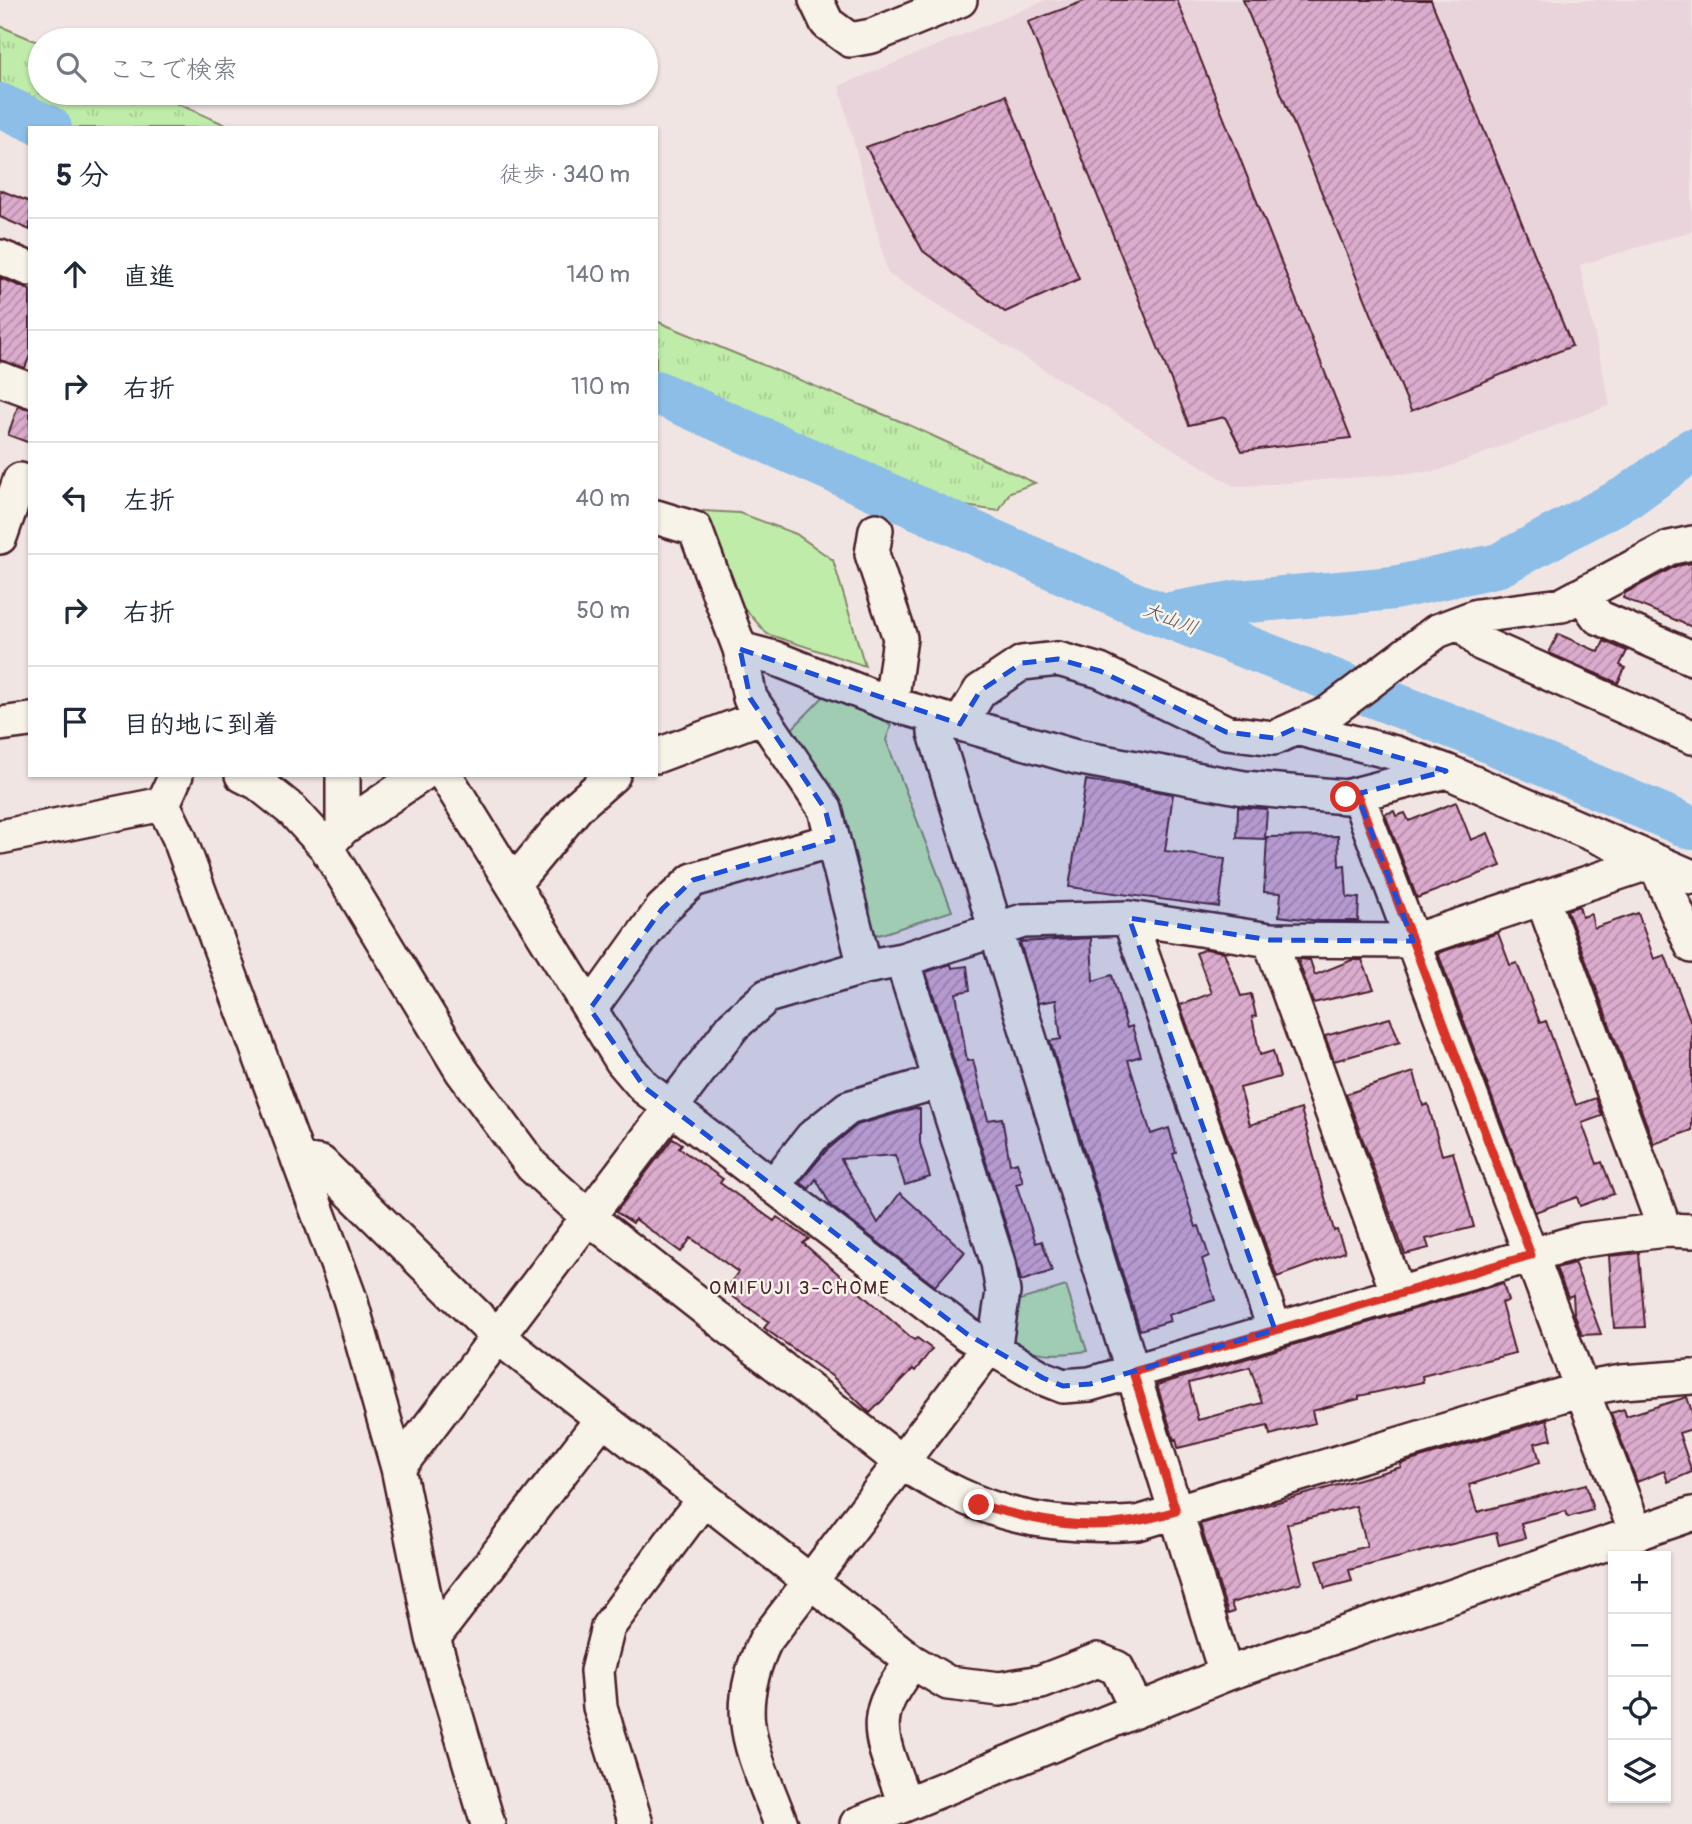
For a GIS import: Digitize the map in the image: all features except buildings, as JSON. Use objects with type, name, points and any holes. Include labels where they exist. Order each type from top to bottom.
[{"type":"street","points":[[816,0],[827,23],[849,40],[872,36],[960,0]]},
{"type":"street","points":[[0,257],[28,268]]},
{"type":"street","points":[[0,379],[28,389]]},
{"type":"street","points":[[0,537],[17,479]]},
{"type":"street","points":[[658,518],[695,528],[740,649],[750,698],[825,809],[865,967]]},
{"type":"street","points":[[876,530],[872,554],[900,638],[891,704]]},
{"type":"street","points":[[1226,1674],[935,733],[980,691],[1022,663],[1058,659],[1100,671],[1226,732],[1274,738],[1327,714],[1437,631],[1477,617],[1562,605],[1669,548],[1692,543]]},
{"type":"street","points":[[1582,595],[1598,617],[1692,658]]},
{"type":"street","points":[[1461,622],[1482,644],[1692,737]]},
{"type":"street","points":[[740,649],[774,658],[891,704],[1076,757],[1231,786],[1346,797],[1446,771]]},
{"type":"street","points":[[658,755],[762,716]]},
{"type":"street","points":[[1296,728],[1395,753],[1446,771],[1692,877]]},
{"type":"street","points":[[246,777],[334,837],[462,1072],[532,1166],[588,1217],[901,1462],[942,1489],[979,1505],[1036,1521],[1089,1527],[1138,1523],[1582,1389],[1622,1381],[1692,1377]]},
{"type":"street","points":[[334,837],[343,777]]},
{"type":"street","points":[[334,837],[418,777]]},
{"type":"street","points":[[446,777],[622,1061],[645,1088],[967,1334],[1043,1378],[1063,1386],[1090,1384],[1133,1372],[1583,1240],[1678,1230],[1542,898]]},
{"type":"street","points":[[513,884],[578,806],[611,777]]},
{"type":"street","points":[[0,837],[169,790],[179,837],[350,1299],[398,1468],[433,1638],[488,1824]]},
{"type":"street","points":[[1357,794],[1636,1533]]},
{"type":"street","points":[[590,1009],[662,909],[693,880],[833,840]]},
{"type":"street","points":[[398,1468],[733,1026],[767,996],[865,967],[902,960],[1023,921],[1129,918],[1270,940],[1413,941],[1654,861]]},
{"type":"street","points":[[1654,861],[1692,946]]},
{"type":"street","points":[[1129,918],[1275,1330]]},
{"type":"street","points":[[1270,940],[1398,1294]]},
{"type":"street","points":[[781,1824],[749,1736],[745,1710],[751,1671],[765,1641],[996,1338],[1003,1292],[998,1263],[902,960]]},
{"type":"street","points":[[774,1186],[812,1138],[848,1108],[940,1081]]},
{"type":"street","points":[[298,1159],[321,1163],[497,1336],[913,1661],[948,1683],[1000,1689],[1041,1682],[1098,1660],[1116,1668],[1137,1710]]},
{"type":"street","points":[[433,1638],[602,1419]]},
{"type":"street","points":[[636,1824],[600,1707],[597,1671],[608,1628],[704,1498]]},
{"type":"street","points":[[857,1824],[1226,1674],[1692,1514]]},
{"type":"street","points":[[905,1804],[882,1736],[884,1704],[913,1661]]},
{"type":"highlighted area","points":[[740,649],[960,724],[980,691],[1022,663],[1058,659],[1100,671],[1226,732],[1274,738],[1296,728],[1446,771],[1357,794],[1413,941],[1270,940],[1129,918],[1275,1330],[1090,1384],[1063,1386],[1043,1378],[967,1334],[645,1088],[590,1009],[662,909],[693,880],[833,840],[825,809],[750,698]]},
{"type":"shaded area","points":[[1046,0],[1692,0],[1692,231],[1580,265],[1610,405],[1438,471],[1235,487],[888,274],[839,86]]},
{"type":"green space","points":[[0,26],[28,38],[28,105],[180,105],[228,126],[28,126],[28,135],[0,123]]},
{"type":"green space","points":[[658,322],[907,424],[1035,483],[1010,492],[999,511],[860,491],[658,405]]},
{"type":"green space","points":[[703,511],[740,513],[796,534],[833,560],[865,666],[767,634],[724,585]]},
{"type":"green space","points":[[827,693],[862,706],[891,726],[886,740],[952,911],[879,935],[859,926],[791,730]]},
{"type":"green space","points":[[1066,1286],[1087,1351],[1045,1353],[1006,1340],[994,1308]]},
{"type":"waterway","name":"大山川","points":[[0,105],[46,126]]},
{"type":"waterway","name":"大山川","points":[[658,393],[1135,604],[1477,736],[1692,828]]},
{"type":"waterway","points":[[1165,615],[1238,602],[1394,588],[1499,565],[1629,496],[1692,450]]},
{"type":"district","name":"OMIFUJI 3-CHOME","points":[[800,1287]]},
{"type":"route","points":[[979,1505],[1036,1521],[1089,1527],[1138,1523],[1176,1511],[1133,1372],[1531,1255],[1357,794],[1346,797]]}]
